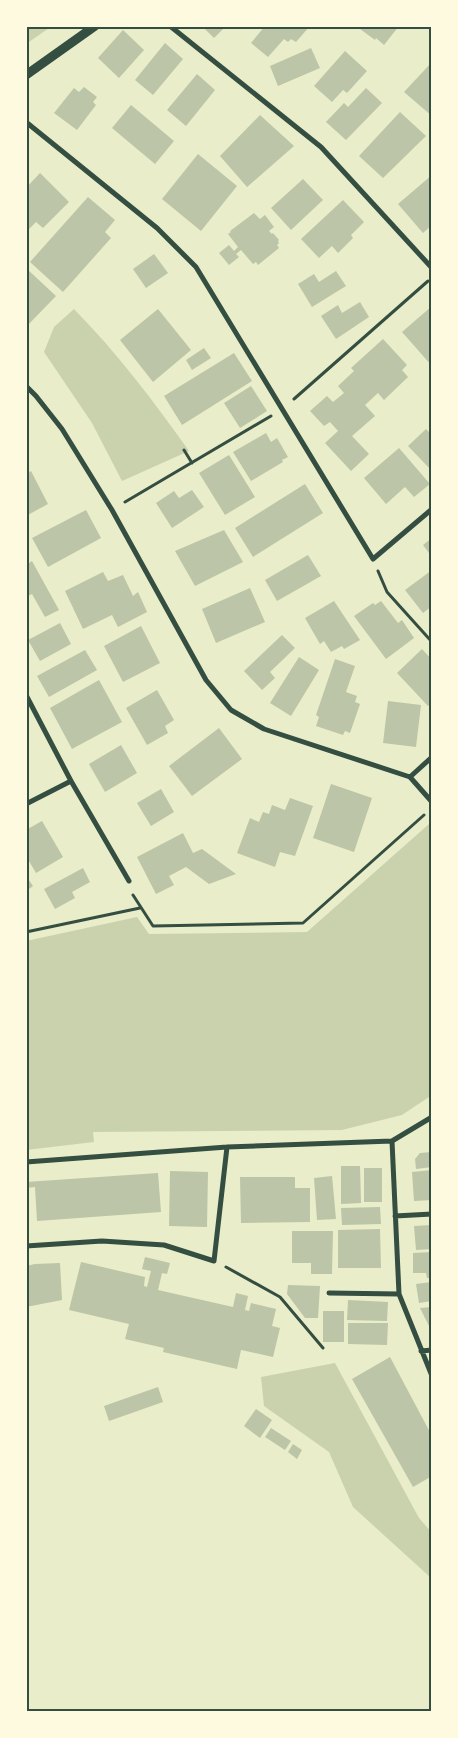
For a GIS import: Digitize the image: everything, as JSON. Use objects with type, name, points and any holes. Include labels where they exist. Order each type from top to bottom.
[{"type":"street","points":[[26,75],[95,26]]},
{"type":"street","points":[[170,26],[321,148],[432,268]]},
{"type":"street","points":[[26,122],[157,228],[196,267],[373,559],[432,509]]},
{"type":"street","points":[[26,386],[62,429],[112,510],[206,680],[230,710],[264,729],[410,777],[432,802]]},
{"type":"street","points":[[26,695],[71,781],[129,881]]},
{"type":"street","points":[[410,777],[432,757]]},
{"type":"street","points":[[26,804],[71,781]]},
{"type":"street","points":[[26,1162],[227,1147],[392,1141],[432,1117]]},
{"type":"street","points":[[392,1141],[399,1294],[432,1376]]},
{"type":"street","points":[[26,1246],[102,1242],[164,1245],[214,1261],[227,1147]]},
{"type":"street","points":[[395,1216],[432,1214]]},
{"type":"street","points":[[329,1293],[399,1294]]},
{"type":"street","points":[[421,1350],[432,1350]]},
{"type":"path","points":[[184,450],[192,463]]},
{"type":"path","points":[[373,559],[387,592],[432,642]]},
{"type":"path","points":[[129,881],[130,890],[153,926],[303,923],[425,815]]},
{"type":"path","points":[[26,932],[140,908]]},
{"type":"path","points":[[214,1261],[280,1297],[323,1348]]},
{"type":"green space","points":[[26,26],[52,26],[26,44]]},
{"type":"green space","points":[[74,309],[134,377],[189,451],[122,481],[92,423],[44,352],[54,327]]},
{"type":"green space","points":[[429,824],[432,827],[432,1095],[402,1115],[342,1130],[93,1132],[94,1142],[26,1150],[26,941],[137,917],[149,934],[307,932]]},
{"type":"green space","points":[[335,1363],[419,1518],[432,1533],[432,1574],[430,1577],[353,1507],[329,1452],[264,1406],[261,1377]]},
{"type":"building","points":[[202,26],[226,26],[214,38]]},
{"type":"building","points":[[265,26],[310,26],[296,42],[291,39],[288,42],[284,39],[268,57],[251,43]]},
{"type":"building","points":[[356,26],[399,26],[384,45]]},
{"type":"building","points":[[123,30],[144,50],[119,78],[98,58]]},
{"type":"building","points":[[165,43],[183,59],[153,95],[135,80]]},
{"type":"building","points":[[311,48],[320,68],[278,86],[270,66]]},
{"type":"building","points":[[345,51],[367,71],[347,93],[343,90],[332,102],[314,86]]},
{"type":"building","points":[[432,62],[432,116],[404,92]]},
{"type":"building","points":[[197,74],[215,90],[186,126],[167,110]]},
{"type":"building","points":[[84,87],[97,97],[93,102],[96,105],[77,130],[54,113],[74,88],[79,92]]},
{"type":"building","points":[[366,88],[382,103],[346,140],[326,122],[344,103],[348,107]]},
{"type":"building","points":[[131,105],[174,141],[155,164],[112,128]]},
{"type":"building","points":[[400,112],[426,136],[383,178],[359,156]]},
{"type":"building","points":[[260,115],[294,146],[247,187],[220,156]]},
{"type":"building","points":[[198,154],[237,186],[201,231],[162,199]]},
{"type":"building","points":[[40,173],[69,202],[43,228],[36,222],[26,232],[26,188]]},
{"type":"building","points":[[432,175],[432,225],[423,233],[398,204]]},
{"type":"building","points":[[303,179],[323,200],[291,230],[271,208]]},
{"type":"building","points":[[88,197],[115,220],[105,232],[111,238],[63,292],[30,262]]},
{"type":"building","points":[[343,200],[364,222],[351,235],[353,238],[338,253],[332,246],[319,258],[301,239]]},
{"type":"building","points":[[254,213],[260,219],[265,215],[274,227],[269,231],[279,240],[277,245],[279,248],[258,265],[256,262],[253,264],[241,250],[236,254],[239,257],[229,265],[219,253],[229,245],[234,251],[238,247],[228,234]]},
{"type":"building","points":[[154,254],[168,273],[146,288],[133,269]]},
{"type":"building","points":[[26,270],[56,296],[26,327]]},
{"type":"building","points":[[336,271],[346,286],[312,307],[298,284],[314,274],[319,282]]},
{"type":"building","points":[[360,302],[369,317],[336,339],[321,316],[338,305],[342,313]]},
{"type":"building","points":[[432,306],[432,366],[402,332]]},
{"type":"building","points":[[158,309],[191,350],[153,382],[120,340]]},
{"type":"building","points":[[383,339],[407,365],[402,370],[408,377],[384,400],[378,393],[365,405],[375,416],[352,436],[369,454],[351,471],[325,443],[338,431],[330,422],[324,426],[310,411],[327,396],[333,402],[344,393],[338,386],[354,371],[351,368]]},
{"type":"building","points":[[204,348],[211,358],[192,370],[186,360]]},
{"type":"building","points":[[234,353],[252,381],[182,425],[164,396]]},
{"type":"building","points":[[251,386],[267,411],[240,428],[224,403]]},
{"type":"building","points":[[426,429],[432,435],[432,471],[408,446]]},
{"type":"building","points":[[266,433],[271,442],[277,438],[288,457],[251,481],[233,452]]},
{"type":"building","points":[[399,448],[430,484],[414,497],[405,487],[386,504],[364,478]]},
{"type":"building","points":[[229,455],[255,497],[225,515],[199,473]]},
{"type":"building","points":[[31,471],[48,504],[26,516],[26,474]]},
{"type":"building","points":[[305,484],[323,513],[253,557],[235,528]]},
{"type":"building","points":[[192,490],[204,507],[172,528],[156,503],[174,491],[179,498]]},
{"type":"building","points":[[86,510],[101,538],[48,567],[32,538]]},
{"type":"building","points":[[224,530],[243,562],[195,586],[175,551]]},
{"type":"building","points":[[432,538],[432,557],[423,545]]},
{"type":"building","points":[[308,555],[321,576],[277,601],[265,580]]},
{"type":"building","points":[[32,561],[59,610],[45,617],[32,594],[26,597],[26,565]]},
{"type":"building","points":[[432,570],[432,606],[423,613],[405,590]]},
{"type":"building","points":[[103,572],[108,581],[123,575],[133,596],[138,592],[147,612],[118,627],[112,615],[83,629],[65,591]]},
{"type":"building","points":[[250,588],[265,622],[216,643],[202,609]]},
{"type":"building","points":[[334,601],[360,640],[344,649],[342,646],[331,652],[324,641],[320,644],[305,618]]},
{"type":"building","points":[[381,601],[398,623],[402,620],[414,638],[386,659],[354,616],[373,603],[375,605]]},
{"type":"building","points":[[60,623],[71,644],[40,661],[28,640]]},
{"type":"building","points":[[141,626],[160,663],[123,682],[104,646]]},
{"type":"building","points":[[282,635],[295,648],[270,672],[275,678],[262,690],[244,671]]},
{"type":"building","points":[[422,649],[432,660],[432,703],[428,706],[397,673]]},
{"type":"building","points":[[85,650],[97,670],[49,697],[37,676]]},
{"type":"building","points":[[299,657],[319,670],[291,716],[270,703]]},
{"type":"building","points":[[335,659],[355,666],[346,692],[357,696],[355,702],[360,704],[350,733],[345,731],[343,735],[316,726],[319,717],[316,715]]},
{"type":"building","points":[[99,680],[122,722],[72,749],[50,708]]},
{"type":"building","points":[[157,690],[174,720],[165,726],[168,733],[147,745],[126,708]]},
{"type":"building","points":[[388,701],[421,705],[416,747],[383,743]]},
{"type":"building","points":[[219,728],[242,759],[192,796],[169,766]]},
{"type":"building","points":[[121,745],[137,773],[105,792],[89,764]]},
{"type":"building","points":[[331,784],[372,798],[354,852],[313,838]]},
{"type":"building","points":[[161,789],[174,812],[151,826],[137,803]]},
{"type":"building","points":[[290,798],[313,806],[295,856],[280,852],[275,867],[237,853],[250,818],[259,822],[263,812],[269,814],[272,805],[285,810]]},
{"type":"building","points":[[42,821],[63,857],[36,873],[26,856],[26,830]]},
{"type":"building","points":[[183,833],[193,853],[202,849],[236,874],[209,884],[186,867],[169,876],[174,885],[156,894],[137,857]]},
{"type":"building","points":[[83,868],[90,882],[72,892],[75,898],[55,909],[44,889]]},
{"type":"building","points":[[26,876],[33,886],[26,891]]},
{"type":"building","points":[[432,1152],[432,1167],[416,1169],[415,1159],[420,1153]]},
{"type":"building","points":[[341,1166],[360,1166],[361,1203],[341,1204]]},
{"type":"building","points":[[364,1168],[382,1168],[382,1202],[364,1202]]},
{"type":"building","points":[[432,1170],[432,1200],[414,1201],[412,1172]]},
{"type":"building","points":[[170,1171],[208,1172],[207,1227],[169,1226]]},
{"type":"building","points":[[158,1173],[161,1212],[37,1221],[35,1187],[26,1188],[26,1182]]},
{"type":"building","points":[[332,1176],[336,1219],[317,1220],[314,1178]]},
{"type":"building","points":[[240,1177],[295,1177],[295,1188],[310,1188],[310,1222],[241,1223]]},
{"type":"building","points":[[380,1207],[381,1224],[342,1225],[341,1208]]},
{"type":"building","points":[[432,1225],[432,1249],[416,1250],[414,1226]]},
{"type":"building","points":[[380,1229],[381,1268],[338,1268],[338,1230]]},
{"type":"building","points":[[292,1231],[333,1231],[332,1274],[311,1274],[311,1263],[292,1263]]},
{"type":"building","points":[[432,1252],[432,1278],[427,1278],[426,1273],[413,1273],[413,1253]]},
{"type":"building","points":[[145,1257],[170,1263],[167,1274],[162,1273],[158,1290],[233,1307],[236,1293],[248,1296],[245,1310],[249,1311],[251,1303],[276,1309],[272,1326],[280,1328],[273,1357],[241,1350],[237,1369],[163,1352],[164,1348],[125,1339],[129,1324],[69,1310],[81,1262],[145,1277],[144,1286],[147,1287],[151,1271],[142,1269]]},
{"type":"building","points":[[60,1263],[62,1300],[26,1307],[26,1266]]},
{"type":"building","points":[[432,1282],[432,1301],[419,1303],[416,1284]]},
{"type":"building","points":[[288,1285],[320,1286],[318,1318],[305,1318],[287,1294]]},
{"type":"building","points":[[348,1300],[388,1302],[387,1321],[347,1320]]},
{"type":"building","points":[[432,1307],[432,1332],[420,1308]]},
{"type":"building","points":[[323,1311],[344,1311],[344,1342],[323,1342]]},
{"type":"building","points":[[348,1323],[388,1323],[387,1345],[348,1344]]},
{"type":"building","points":[[390,1357],[432,1436],[432,1476],[413,1487],[352,1379]]},
{"type":"building","points":[[158,1387],[163,1402],[109,1421],[104,1406]]},
{"type":"building","points":[[256,1409],[272,1420],[260,1438],[244,1426]]},
{"type":"building","points":[[271,1428],[291,1441],[285,1450],[265,1437]]},
{"type":"building","points":[[293,1444],[302,1450],[297,1459],[288,1452]]}]
